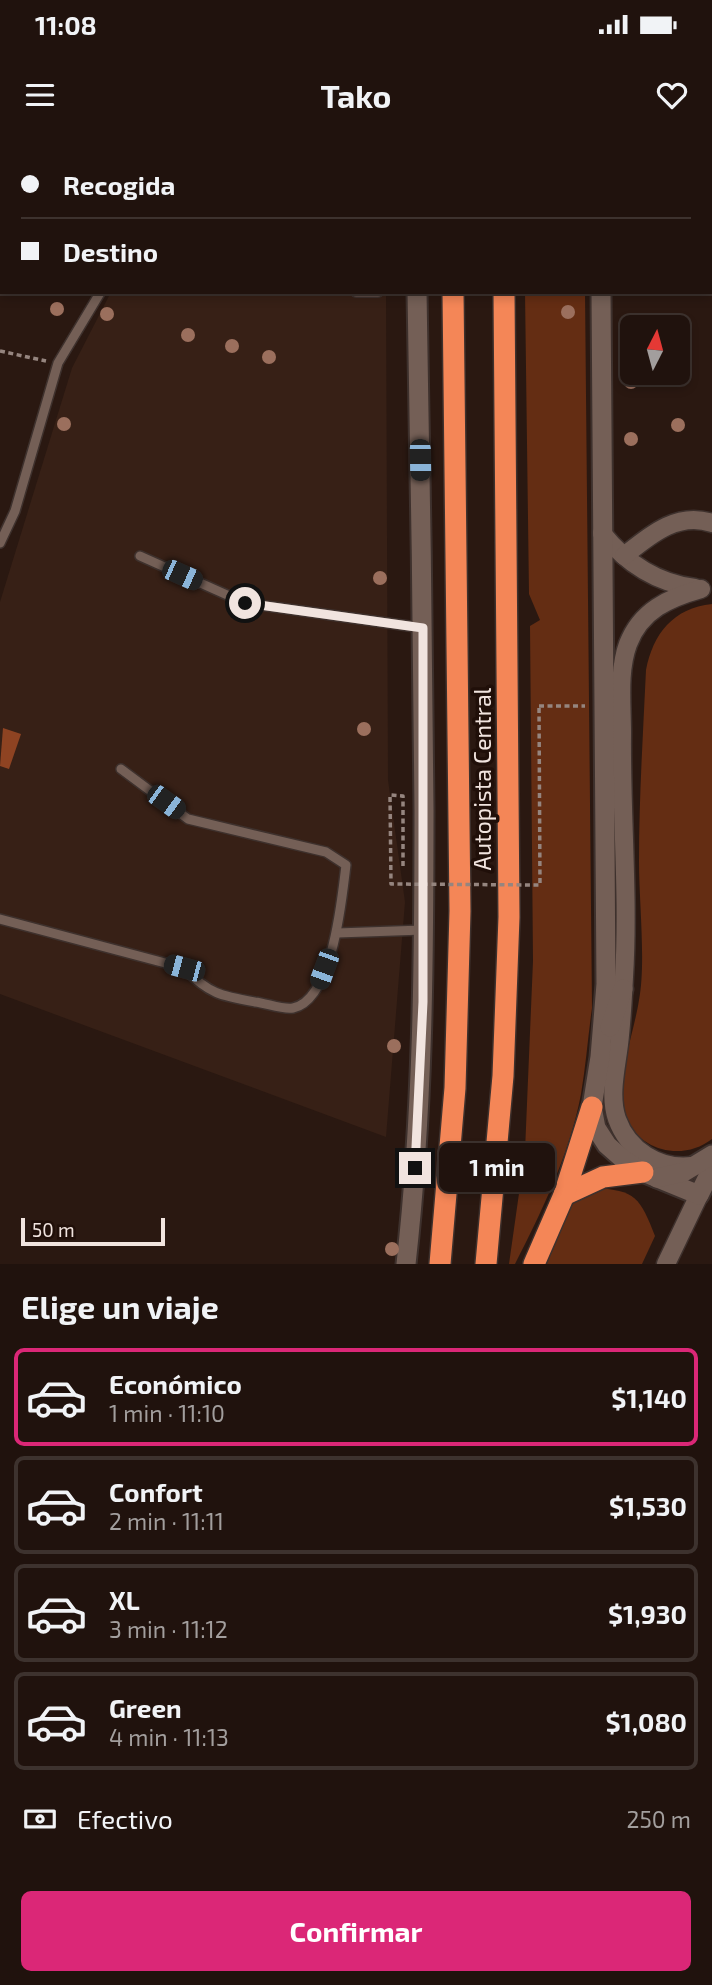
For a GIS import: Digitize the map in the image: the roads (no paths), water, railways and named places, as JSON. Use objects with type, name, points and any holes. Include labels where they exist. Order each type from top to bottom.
[{"type":"highway","name":"Autopista Central","points":[[440,1264],[455,1088],[460,925],[453,294]]},
{"type":"highway","name":"Autopista Central","points":[[486,1264],[503,1076],[509,917],[504,294]]},
{"type":"highway","points":[[534,1264],[564,1195],[592,1107]]},
{"type":"highway","points":[[564,1195],[603,1177],[650,1175]]},
{"type":"main road","points":[[406,1264],[421,1073],[424,930],[423,628],[417,294]]},
{"type":"main road","points":[[601,294],[606,984],[600,1058],[592,1107],[596,1128],[607,1145],[650,1175],[699,1195],[708,1163],[650,1175]]},
{"type":"main road","points":[[600,1058],[623,989]]},
{"type":"street","points":[[624,556],[672,522],[704,520],[712,523]]},
{"type":"street","points":[[602,533],[624,556],[650,575],[707,589]]},
{"type":"street","points":[[707,589],[667,600],[646,615],[632,636],[624,659],[623,989],[613,1091],[616,1118],[629,1142],[649,1158],[673,1166],[708,1163]]},
{"type":"street","points":[[666,1264],[699,1195]]},
{"type":"lane","points":[[0,542],[15,511],[58,363],[99,294]]},
{"type":"lane","points":[[139,556],[245,603],[423,628]]},
{"type":"lane","points":[[0,919],[184,968],[206,990],[224,997],[293,1008],[305,1001],[317,987],[337,933],[346,865],[326,852],[188,819],[121,769]]},
{"type":"lane","points":[[337,933],[424,930]]}]
